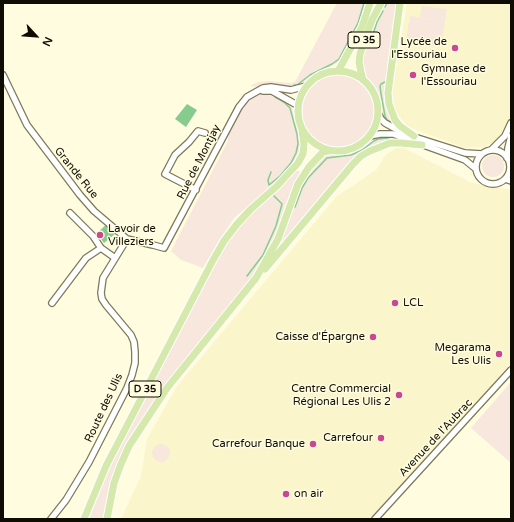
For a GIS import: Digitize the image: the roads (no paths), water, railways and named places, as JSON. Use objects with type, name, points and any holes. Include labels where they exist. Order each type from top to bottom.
[{"type":"main road","name":"D 35","points":[[338,70],[362,27],[370,3]]},
{"type":"main road","name":"D 35","points":[[364,80],[359,62],[360,54],[372,20],[381,3]]},
{"type":"main road","points":[[400,3],[388,93],[389,104],[395,120],[414,136]]},
{"type":"main road","points":[[338,70],[356,75],[364,80],[372,89],[377,101],[377,122],[370,136],[351,150],[339,152],[328,151],[313,143],[302,131],[298,119],[297,105],[300,95],[306,86],[314,78],[326,72],[338,70]]},
{"type":"main road","name":"D 35","points":[[84,519],[106,466],[212,262],[224,241],[237,224],[277,186],[298,163],[304,144],[302,131]]},
{"type":"main road","points":[[256,278],[268,266],[361,156],[390,143],[422,145]]},
{"type":"main road","name":"D 35","points":[[107,519],[114,483],[121,464],[133,440],[167,388],[256,278],[278,239],[293,194],[298,184],[309,167],[323,152],[328,151]]},
{"type":"street","name":"Grande Rue","points":[[3,75],[28,125],[39,141],[94,211],[127,240]]},
{"type":"street","points":[[259,90],[271,87],[291,90],[306,86]]},
{"type":"street","points":[[259,90],[272,91],[297,105]]},
{"type":"street","name":"Rue de Montjay","points":[[127,240],[164,248],[166,247],[239,107],[247,97],[259,90]]},
{"type":"street","points":[[378,113],[381,119],[391,127],[405,134],[465,154],[482,154],[491,150],[504,136],[511,122]]},
{"type":"street","points":[[196,190],[165,174],[175,155],[198,131],[205,133]]},
{"type":"street","points":[[370,136],[393,134],[465,160],[476,169]]},
{"type":"street","points":[[482,154],[476,163],[476,169],[479,177],[486,182],[495,184],[508,175],[510,167],[507,158],[511,136]]},
{"type":"street","points":[[491,150],[500,152],[507,158]]},
{"type":"street","points":[[505,178],[511,181]]},
{"type":"street","points":[[70,213],[93,236],[101,248],[115,258]]},
{"type":"street","name":"Route des Ulis","points":[[51,519],[66,500],[90,462],[126,388],[133,369],[135,352],[134,342],[131,335],[106,305],[102,299],[101,293],[103,278],[127,240]]},
{"type":"street","points":[[52,303],[86,258],[101,248]]},
{"type":"street","name":"Avenue de l'Aubrac","points":[[375,519],[511,370]]},
{"type":"waterway","points":[[294,85],[297,85],[310,75],[339,59],[358,23],[364,3]]},
{"type":"waterway","points":[[385,7],[387,3]]},
{"type":"waterway","points":[[371,40],[377,22],[383,11]]},
{"type":"waterway","points":[[385,82],[380,86],[381,94],[385,116],[387,120],[391,122]]},
{"type":"waterway","points":[[271,172],[268,180],[269,185],[280,176],[291,163],[296,153],[298,144],[290,108],[284,102],[275,97]]},
{"type":"waterway","points":[[295,207],[302,188],[308,178],[327,158],[351,155],[362,150],[378,139],[389,138]]},
{"type":"waterway","points":[[247,276],[263,255],[276,226],[282,204],[274,196]]},
{"type":"place","name":"Lycée de l'Essouriau","points":[[455,48]]},
{"type":"place","name":"Gymnase de l'Essouriau","points":[[413,75]]},
{"type":"place","name":"Lavoir de Villeziers","points":[[100,235]]},
{"type":"place","name":"LCL","points":[[395,303]]},
{"type":"place","name":"Caisse d'Épargne","points":[[373,337]]},
{"type":"place","name":"Megarama Les Ulis","points":[[499,354]]},
{"type":"place","name":"Centre Commercial Régional Les Ulis 2","points":[[399,395]]},
{"type":"place","name":"Carrefour","points":[[381,438]]},
{"type":"place","name":"Carrefour Banque","points":[[313,444]]},
{"type":"place","name":"on air","points":[[286,494]]}]
